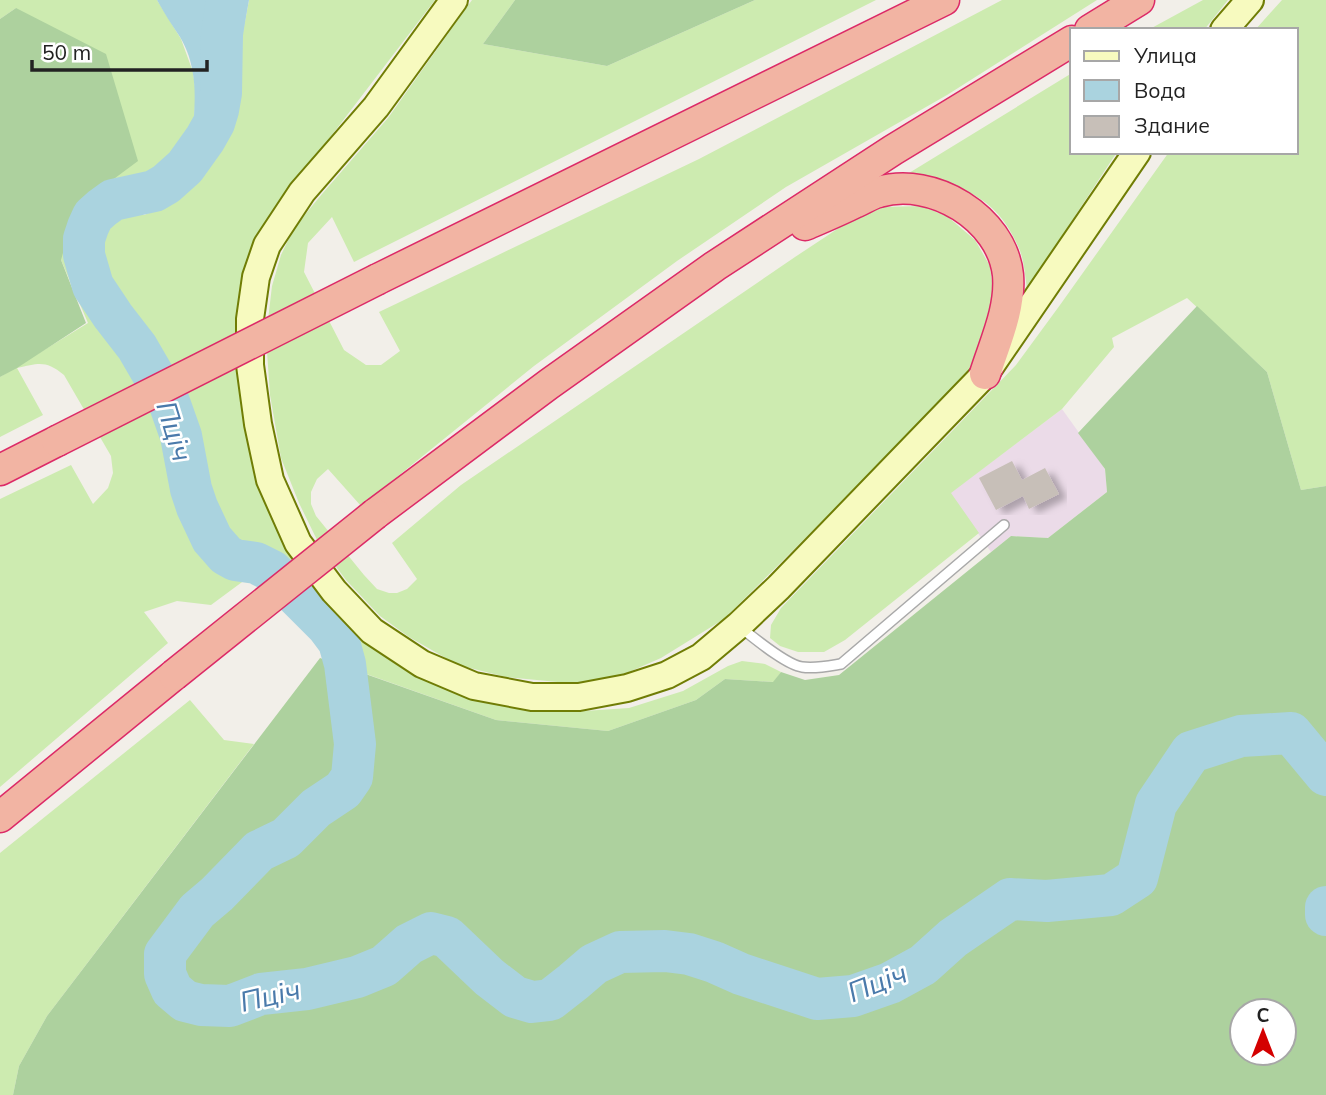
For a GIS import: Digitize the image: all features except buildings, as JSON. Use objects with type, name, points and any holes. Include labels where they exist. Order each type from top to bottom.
[{"type":"highway","points":[[0,470],[378,279],[944,0]]},
{"type":"highway","points":[[1093,28],[1139,0]]},
{"type":"highway","points":[[0,817],[375,514],[550,384],[715,266],[892,150],[1070,42]]},
{"type":"highway","points":[[715,266],[879,192],[912,188],[947,198],[988,228],[1001,250],[1008,274],[1007,303],[985,374]]},
{"type":"main road","points":[[454,0],[376,107],[302,192],[267,245],[257,277],[250,319],[250,365],[258,424],[270,480],[298,543],[334,592],[372,631],[422,664],[474,686],[532,696],[579,697],[627,688],[667,675],[701,657],[779,587],[985,374],[1137,154]]},
{"type":"main road","points":[[1226,28],[1251,0]]},
{"type":"lane","points":[[739,625],[764,647],[799,667],[841,664],[1004,525]]},
{"type":"shaded area","points":[[1062,409],[1105,469],[1107,492],[1048,538],[1011,536],[991,552],[950,493]]},
{"type":"green space","points":[[0,0],[157,0],[181,39],[193,72],[196,94],[189,133],[178,150],[155,175],[127,181],[82,211],[69,263],[107,340],[138,363],[168,425],[182,495],[220,568],[235,572],[261,568],[211,605],[177,601],[144,612],[168,643],[0,787],[0,499],[71,465],[93,504],[108,488],[113,473],[111,456],[64,375],[47,365],[17,368],[43,415],[0,437],[0,377],[88,323],[61,260],[16,8],[0,19]]},
{"type":"green space","points":[[249,0],[435,0],[283,199],[237,335],[241,409],[256,476],[355,630],[398,666],[466,697],[522,710],[569,712],[629,708],[683,691],[742,661],[765,664],[781,672],[774,682],[725,679],[696,700],[608,731],[496,720],[355,670],[350,637],[265,556],[234,553],[216,527],[195,481],[190,429],[143,329],[126,312],[97,263],[97,241],[103,221],[116,211],[127,209],[144,215],[172,201],[226,127],[237,101],[243,32]]},
{"type":"green space","points":[[472,0],[515,0],[483,44],[607,66],[755,0],[876,0],[354,262],[332,217],[308,243],[304,272],[344,350],[366,365],[381,365],[400,351],[379,312],[699,159],[1002,0],[1097,0],[947,95],[786,187],[677,261],[534,366],[361,506],[328,469],[317,479],[311,492],[311,504],[316,516],[364,575],[377,589],[389,593],[407,589],[417,579],[392,543],[461,485],[854,218],[884,207],[922,206],[948,217],[975,240],[990,266],[994,296],[988,331],[974,364],[943,401],[724,619],[661,658],[613,679],[568,683],[506,677],[458,665],[409,637],[380,616],[346,580],[319,544],[281,458],[270,395],[266,337],[272,286],[281,255],[294,228],[388,118]]},
{"type":"green space","points":[[515,0],[755,0],[607,66],[483,44]]},
{"type":"green space","points":[[1203,0],[1228,0],[1206,28],[1152,28]]},
{"type":"green space","points":[[1282,0],[1326,0],[1326,486],[1301,490],[1267,372],[1187,298],[1112,338],[1114,347],[1062,409],[951,493],[979,533],[845,640],[824,652],[798,652],[780,646],[770,638],[771,625],[781,608],[1016,365],[1168,154],[1298,154],[1298,28],[1257,28]]},
{"type":"green space","points":[[16,8],[106,54],[138,161],[76,207],[61,260],[86,323],[0,377],[0,19]]},
{"type":"green space","points":[[1070,74],[1070,154],[1116,154],[1027,289],[1020,251],[1009,228],[987,203],[960,188],[909,173]]},
{"type":"green space","points":[[1197,306],[1267,372],[1301,490],[1326,486],[1326,1095],[13,1095],[19,1066],[47,1016],[320,658],[496,720],[608,731],[696,700],[725,679],[773,682],[781,672],[805,680],[839,675],[1011,536],[1048,538],[1107,492],[1105,469],[1078,433]]},
{"type":"green space","points":[[190,700],[224,740],[254,744],[47,1016],[19,1066],[13,1095],[0,1095],[0,853]]},
{"type":"water","points":[[157,0],[249,0],[243,32],[237,101],[226,127],[194,117],[194,86],[189,56]]},
{"type":"waterway","name":"Пціч","points":[[227,0],[222,34],[221,93],[214,123],[185,167],[166,184],[154,191],[113,200],[93,216],[84,239],[84,255],[93,286],[137,347],[169,402],[181,436],[191,489],[212,539],[226,555],[235,560],[256,563],[272,571],[327,626],[339,642],[345,664],[355,744],[352,777],[343,790],[316,808],[286,838],[259,851],[197,911],[165,954],[165,974],[172,990],[185,1001],[201,1005],[230,1006],[261,994],[307,989],[357,977],[384,966],[409,944],[431,933],[447,937],[489,977],[515,997],[532,1002],[550,1000],[594,964],[620,952],[665,951],[689,954],[817,999],[853,996],[890,983],[923,965],[953,938],[1010,899],[1047,901],[1111,895],[1137,878],[1156,804],[1191,752],[1241,736],[1291,733],[1326,775]]},
{"type":"waterway","name":"Пціч","points":[[1326,907],[1326,915]]}]
